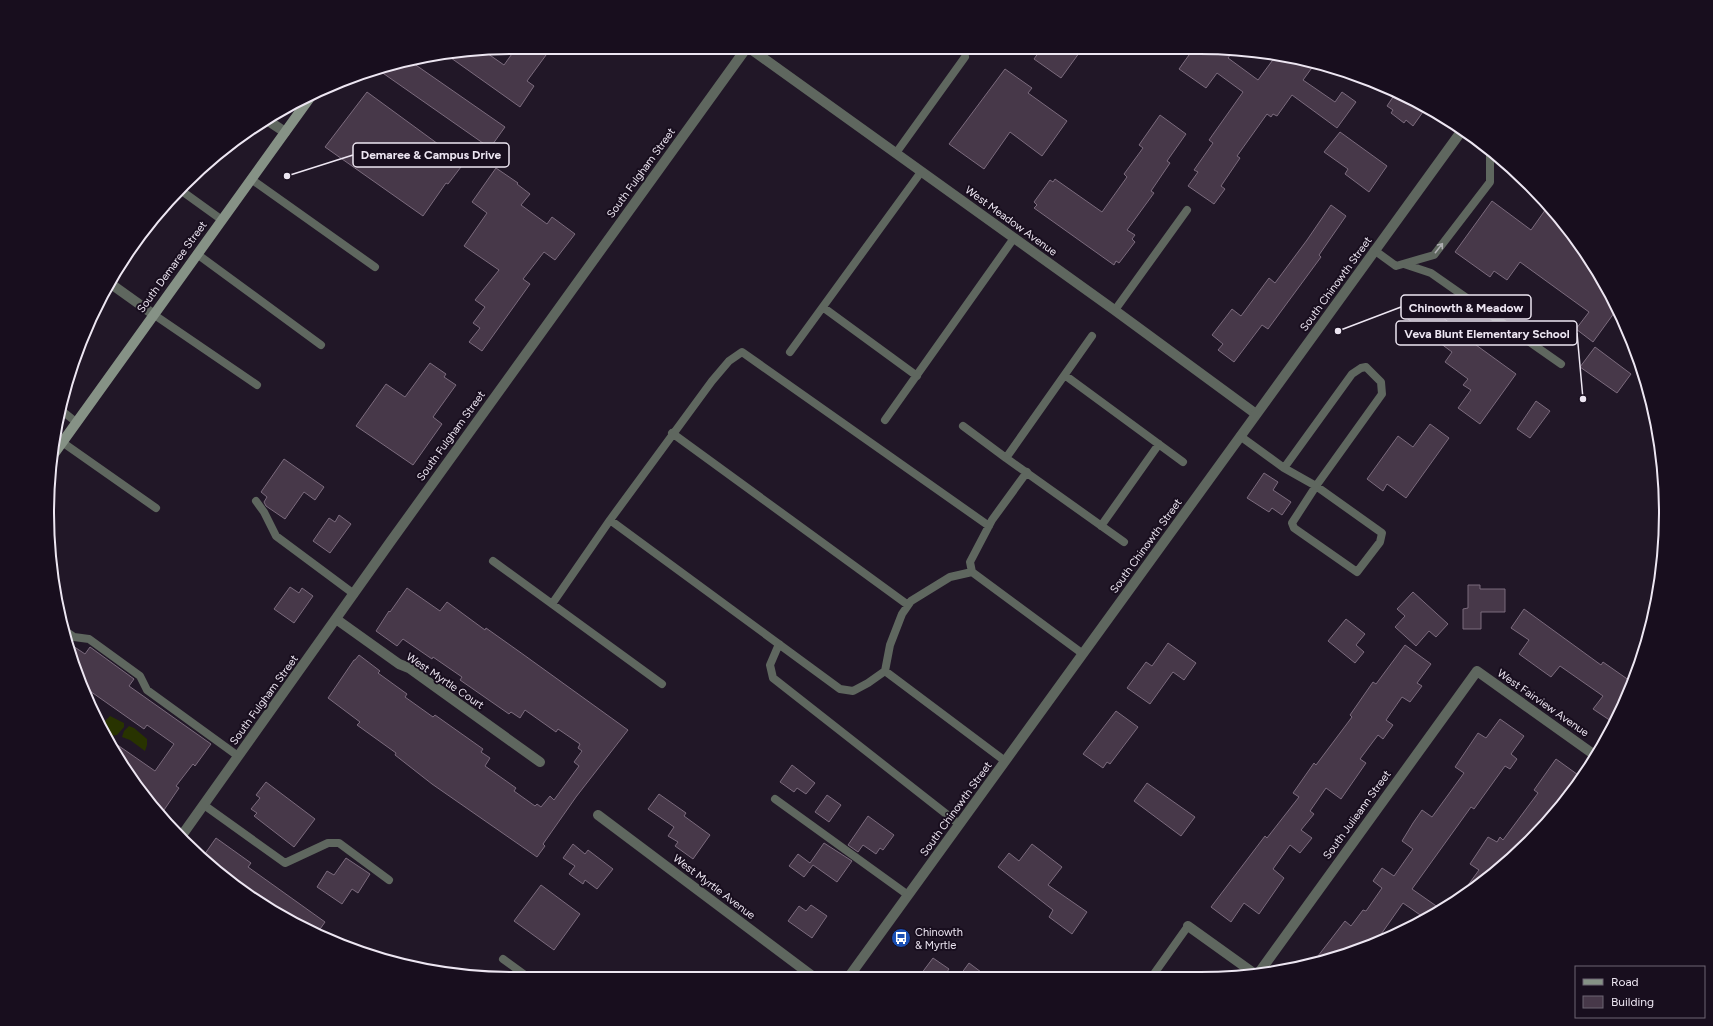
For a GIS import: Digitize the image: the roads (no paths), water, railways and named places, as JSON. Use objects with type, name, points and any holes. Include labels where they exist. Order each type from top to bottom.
[{"type":"main road","name":"South Demaree Street","points":[[59,446],[306,103]]},
{"type":"street","name":"South Fulgham Street","points":[[184,833],[742,54]]},
{"type":"street","name":"West Meadow Avenue","points":[[758,54],[1115,310],[1256,414]]},
{"type":"street","points":[[271,123],[285,132]]},
{"type":"street","name":"South Chinowth Street","points":[[852,972],[1459,134]]},
{"type":"street","points":[[114,286],[153,314]]},
{"type":"street","name":"West Myrtle Court","points":[[336,619],[399,664],[408,668],[540,762]]},
{"type":"street","name":"West Fairview Avenue","points":[[1477,671],[1591,753]]},
{"type":"street","name":"South Julieann Street","points":[[1260,968],[1477,671]]},
{"type":"street","name":"West Myrtle Avenue","points":[[598,815],[806,972]]},
{"type":"street","points":[[1188,926],[1249,969]]},
{"type":"lane","points":[[896,153],[965,57]]},
{"type":"lane","points":[[1374,250],[1396,266],[1434,254],[1490,182],[1490,158]]},
{"type":"lane","points":[[790,352],[824,308],[921,172]]},
{"type":"lane","points":[[251,179],[375,266]]},
{"type":"lane","points":[[184,193],[222,220]]},
{"type":"lane","points":[[1115,310],[1187,210]]},
{"type":"lane","points":[[885,420],[1014,238]]},
{"type":"lane","points":[[197,254],[321,345]]},
{"type":"lane","points":[[1404,264],[1431,273],[1561,364]]},
{"type":"lane","points":[[824,308],[917,376]]},
{"type":"lane","points":[[153,314],[257,385]]},
{"type":"lane","points":[[1006,458],[1066,376],[1092,336]]},
{"type":"lane","points":[[552,604],[610,520],[712,380],[729,361],[742,352],[989,526]]},
{"type":"lane","points":[[1240,436],[1284,468],[1316,486],[1382,533],[1380,542],[1356,572],[1294,528],[1292,523],[1316,486],[1382,394],[1381,382],[1366,367],[1361,368],[1352,374],[1284,468]]},
{"type":"lane","points":[[1066,376],[1183,462]]},
{"type":"lane","points":[[65,413],[76,422]]},
{"type":"lane","points":[[963,426],[1124,542]]},
{"type":"lane","points":[[672,434],[908,605]]},
{"type":"lane","points":[[62,442],[156,508]]},
{"type":"lane","points":[[1101,526],[1159,444]]},
{"type":"lane","points":[[1027,472],[989,526],[970,562],[972,572],[1083,654]]},
{"type":"lane","points":[[256,501],[264,512],[276,536],[354,594]]},
{"type":"lane","points":[[610,520],[840,689],[853,691],[885,671],[890,645],[902,614],[911,600],[950,577],[972,572]]},
{"type":"lane","points":[[493,561],[662,684]]},
{"type":"lane","points":[[71,635],[74,637],[89,639],[140,676],[147,690],[238,756]]},
{"type":"lane","points":[[779,644],[770,665],[773,678],[960,824]]},
{"type":"lane","points":[[885,671],[1005,761]]},
{"type":"lane","points":[[775,799],[908,895]]},
{"type":"lane","points":[[204,805],[285,862],[328,843],[339,843],[390,880]]},
{"type":"lane","points":[[1155,972],[1188,926]]},
{"type":"lane","points":[[503,959],[521,972]]},
{"type":"place","name":"Demaree & Campus Drive","points":[[287,176]]},
{"type":"place","name":"Chinowth & Meadow","points":[[1338,331]]},
{"type":"place","name":"Veva Blunt Elementary School","points":[[1583,399]]},
{"type":"place","name":"Chinowth & Myrtle","points":[[901,938]]}]
